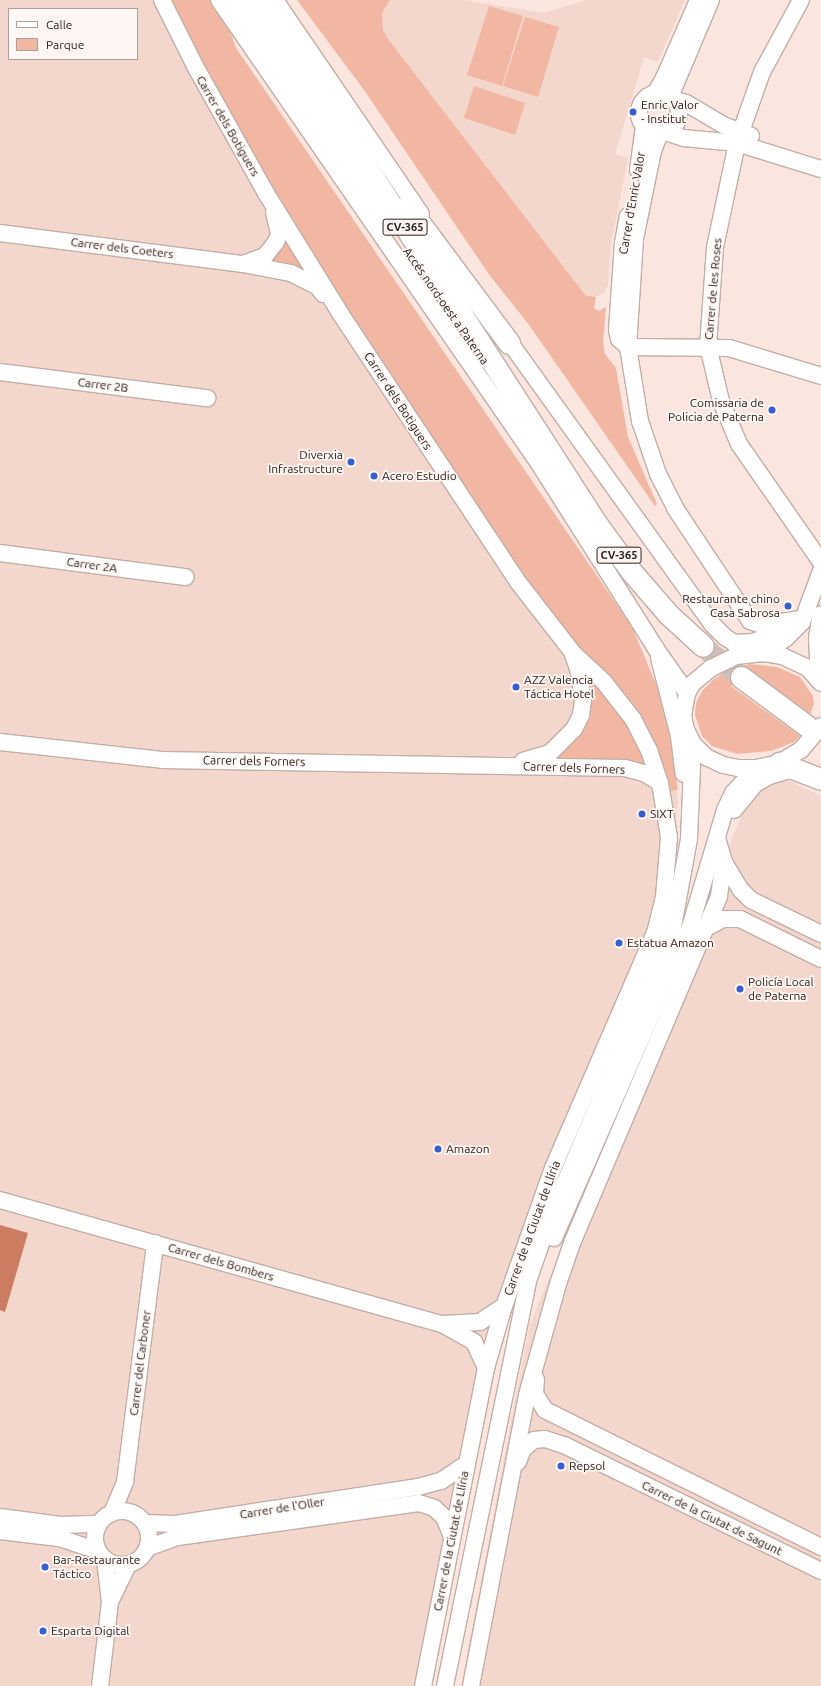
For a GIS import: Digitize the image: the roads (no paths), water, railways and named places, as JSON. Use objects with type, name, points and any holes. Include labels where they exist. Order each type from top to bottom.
[{"type":"main road","points":[[236,0],[544,457]]},
{"type":"main road","name":"Accés nord-oest a Paterna","points":[[265,0],[544,457],[631,571],[668,614],[703,646]]},
{"type":"main road","points":[[265,0],[392,187],[509,343]]},
{"type":"main road","points":[[740,677],[814,726]]},
{"type":"main road","points":[[788,766],[821,779]]},
{"type":"street","name":"Carrer dels Botiguers","points":[[162,0],[195,66],[266,193],[340,313],[518,582],[573,653],[604,682],[633,719],[649,750],[660,784]]},
{"type":"street","points":[[218,0],[544,457],[656,650],[687,693]]},
{"type":"street","points":[[662,133],[674,126],[679,115],[666,96],[664,78],[698,0]]},
{"type":"street","points":[[666,96],[711,0]]},
{"type":"street","name":"Carrer de les Roses","points":[[801,0],[762,72],[739,138],[716,247],[708,346],[721,401],[739,444],[821,562]]},
{"type":"street","points":[[821,157],[739,138],[684,138],[662,133],[644,126],[639,116],[641,104],[666,96],[686,103],[739,138],[821,168]]},
{"type":"street","name":"Carrer d'Enric Valor","points":[[628,347],[619,339],[617,330],[622,251],[644,126]]},
{"type":"street","name":"Carrer d'Enric Valor","points":[[662,133],[653,151],[635,239],[628,347],[630,371],[643,428],[658,474],[685,525],[750,620],[762,624],[809,616]]},
{"type":"street","name":"Carrer dels Coeters","points":[[243,264],[265,256],[276,242],[279,234],[278,222],[266,193]]},
{"type":"street","name":"Carrer dels Coeters","points":[[0,233],[243,264],[291,273],[317,286],[340,313]]},
{"type":"street","points":[[509,343],[712,624],[734,643],[757,653],[795,660],[808,668],[820,682]]},
{"type":"street","points":[[628,347],[708,346],[729,348],[821,376]]},
{"type":"street","name":"Carrer 2B","points":[[0,372],[207,398]]},
{"type":"street","name":"Carrer 2A","points":[[0,553],[185,577]]},
{"type":"street","points":[[788,766],[756,768],[723,765],[706,757],[693,744],[686,730],[683,715],[687,693],[693,683],[711,668],[757,653],[798,628],[809,616],[821,571]]},
{"type":"street","points":[[734,643],[768,638],[809,616]]},
{"type":"street","points":[[809,616],[817,638],[820,682]]},
{"type":"street","points":[[656,650],[679,736],[689,813]]},
{"type":"street","name":"Carrer dels Forners","points":[[509,765],[550,753],[574,729],[581,715],[583,701],[579,672],[573,653]]},
{"type":"street","points":[[718,841],[736,806],[755,784],[788,766],[801,750],[814,726]]},
{"type":"street","name":"Carrer dels Forners","points":[[0,742],[162,760],[626,768],[644,773],[660,784]]},
{"type":"street","name":"Carrer de la Ciutat de Llíria","points":[[445,1686],[529,1278],[550,1218],[623,1042],[673,927],[689,839],[693,744]]},
{"type":"street","name":"Carrer de la Ciutat de Llíria","points":[[518,1326],[536,1278],[691,924],[718,841],[725,810],[733,794],[756,768]]},
{"type":"street","name":"Carrer de la Ciutat de Llíria","points":[[423,1686],[486,1368],[504,1306],[546,1193],[553,1168],[656,930],[664,897],[669,837],[660,784]]},
{"type":"street","name":"Carrer de la Ciutat de Llíria","points":[[471,1686],[527,1394],[540,1348],[572,1243],[719,896],[724,862],[718,841]]},
{"type":"street","points":[[724,862],[741,890],[751,900],[821,934]]},
{"type":"street","points":[[750,924],[749,917],[760,904]]},
{"type":"street","points":[[706,928],[723,918],[740,919],[821,959]]},
{"type":"street","points":[[546,1193],[570,1151],[623,1042]]},
{"type":"street","name":"Carrer dels Bombers","points":[[0,1200],[442,1324],[474,1342],[486,1368]]},
{"type":"street","name":"Carrer del Carboner","points":[[112,1513],[125,1482],[155,1243]]},
{"type":"street","name":"Carrer dels Bombers","points":[[442,1324],[480,1322],[504,1306]]},
{"type":"street","name":"Carrer de la Ciutat de Sagunt","points":[[540,1348],[535,1394],[538,1403],[545,1410],[821,1547]]},
{"type":"street","name":"Carrer de la Ciutat de Sagunt","points":[[512,1474],[523,1449],[534,1440],[545,1439],[564,1445],[604,1464],[821,1571]]},
{"type":"street","points":[[604,1464],[614,1444]]},
{"type":"street","name":"Carrer de l'Oller","points":[[140,1519],[175,1524],[418,1487],[441,1481],[466,1464]]},
{"type":"street","name":"Carrer del Carboner","points":[[125,1482],[140,1519]]},
{"type":"street","points":[[418,1487],[419,1503],[434,1508],[444,1517],[452,1537]]},
{"type":"street","name":"Carrer de l'Oller","points":[[147,1548],[178,1537],[419,1503]]},
{"type":"street","points":[[0,1531],[59,1538],[101,1555],[120,1566],[128,1565],[140,1559],[147,1548],[149,1540],[140,1519],[124,1511],[112,1513],[98,1524],[94,1537],[101,1555],[110,1602],[100,1686]]},
{"type":"street","points":[[0,1517],[62,1525],[98,1524]]},
{"type":"street","points":[[110,1602],[128,1565]]},
{"type":"tunnel","points":[[703,646],[741,677]]},
{"type":"place","name":"Enric Valor - Institut","points":[[633,112]]},
{"type":"place","name":"Comissaria de Policia de Paterna","points":[[772,410]]},
{"type":"place","name":"Diverxia Infrastructure","points":[[351,462]]},
{"type":"place","name":"Acero Estudio","points":[[374,476]]},
{"type":"place","name":"Restaurante chino Casa Sabrosa","points":[[788,606]]},
{"type":"place","name":"AZZ Valencia Táctica Hotel","points":[[516,687]]},
{"type":"place","name":"SIXT","points":[[642,814]]},
{"type":"place","name":"Estatua Amazon","points":[[619,943]]},
{"type":"place","name":"Policía Local de Paterna","points":[[740,989]]},
{"type":"place","name":"Amazon","points":[[438,1149]]},
{"type":"place","name":"Repsol","points":[[561,1466]]},
{"type":"place","name":"Bar-Restaurante Táctico","points":[[45,1567]]},
{"type":"place","name":"Esparta Digital","points":[[43,1631]]}]
